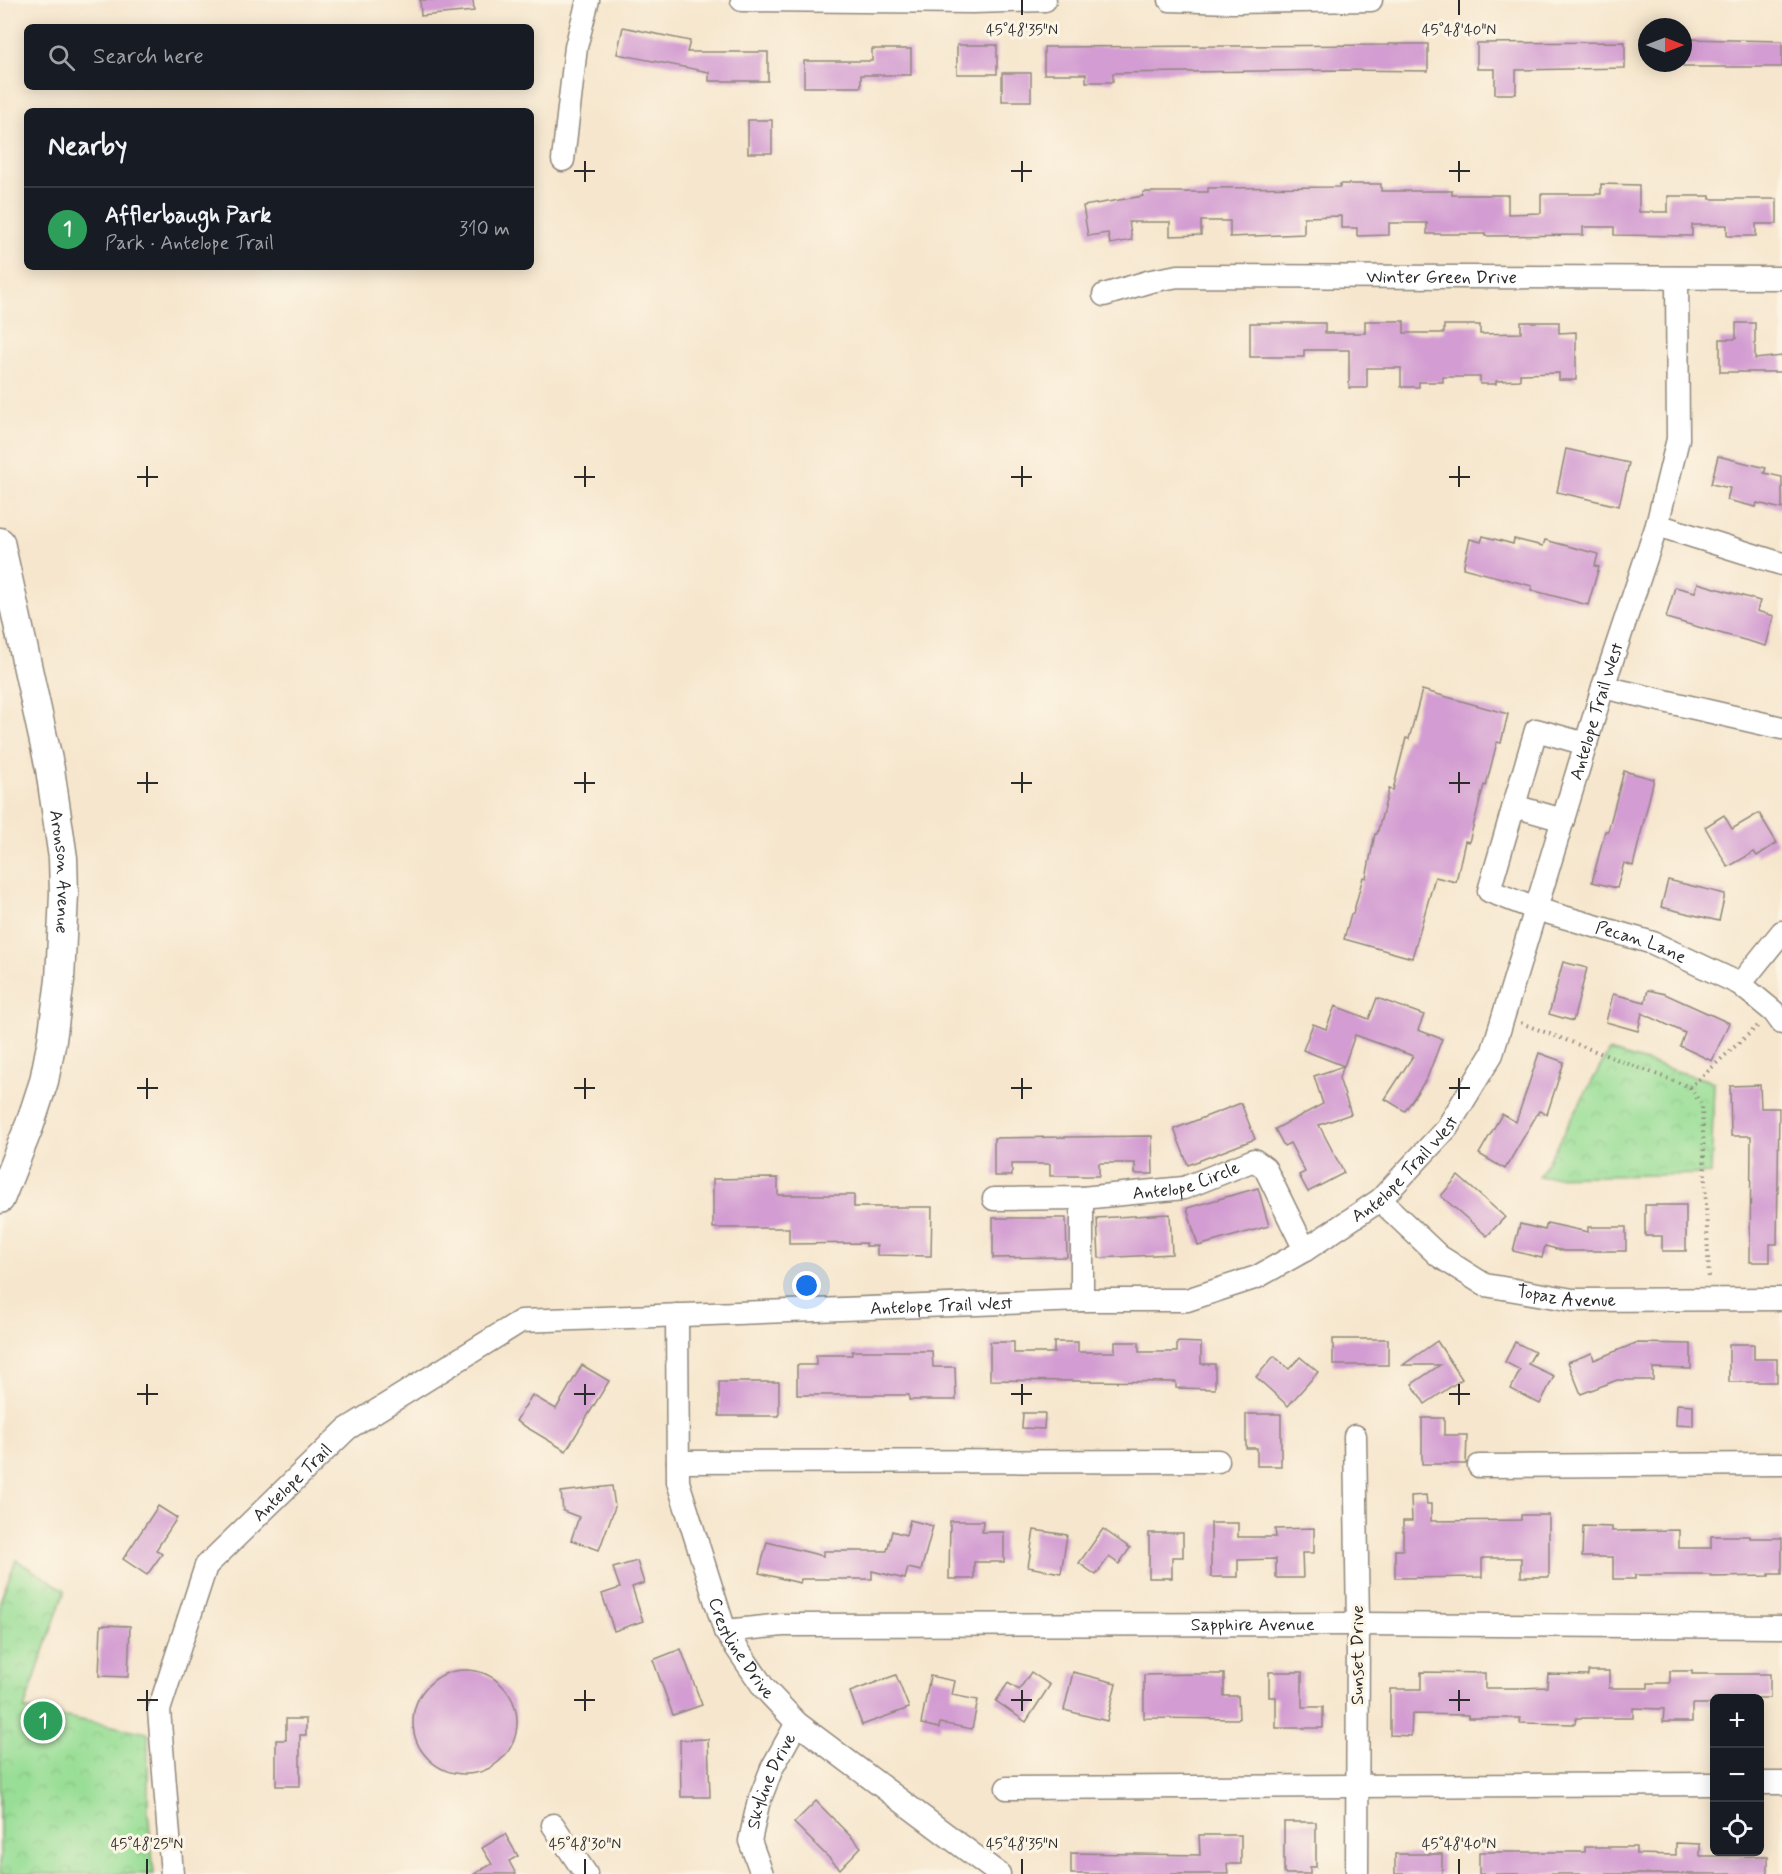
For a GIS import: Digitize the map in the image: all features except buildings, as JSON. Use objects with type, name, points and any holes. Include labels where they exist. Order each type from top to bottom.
[{"type":"main road","name":"Aronson Avenue","points":[[0,542],[50,769],[63,858],[64,894],[60,980],[46,1071],[30,1124],[0,1199]]},
{"type":"street","points":[[563,160],[576,47],[588,0]]},
{"type":"street","points":[[742,0],[1046,0]]},
{"type":"street","points":[[1170,0],[1371,0]]},
{"type":"street","name":"Winter Green Drive","points":[[1104,295],[1151,281],[1178,276],[1782,278]]},
{"type":"street","name":"Antelope Trail West","points":[[677,1315],[1082,1300],[1187,1300],[1257,1276],[1305,1250],[1380,1200],[1447,1128],[1492,1054],[1603,687],[1657,525],[1678,439],[1677,279]]},
{"type":"street","points":[[1657,525],[1782,564]]},
{"type":"street","points":[[1603,687],[1782,728]]},
{"type":"street","points":[[1563,820],[1514,806],[1536,730],[1586,744]]},
{"type":"street","name":"Pecan Lane","points":[[1514,806],[1489,891],[1536,909],[1653,943],[1740,984],[1778,1018]]},
{"type":"street","points":[[1740,984],[1782,932]]},
{"type":"street","name":"Antelope Circle","points":[[994,1199],[1082,1198],[1185,1188],[1254,1160],[1265,1168],[1305,1250]]},
{"type":"street","points":[[1082,1198],[1082,1300]]},
{"type":"street","name":"Topaz Avenue","points":[[1380,1200],[1440,1256],[1485,1285],[1573,1300],[1782,1299]]},
{"type":"street","name":"Crestline Drive","points":[[677,1315],[678,1482],[725,1631],[764,1688],[797,1723],[999,1874]]},
{"type":"street","name":"Antelope Trail","points":[[172,1874],[159,1710],[206,1566],[347,1429],[521,1321],[677,1315]]},
{"type":"street","name":"Sunset Drive","points":[[1355,1436],[1358,1624],[1357,1874]]},
{"type":"street","points":[[678,1462],[1218,1461]]},
{"type":"street","points":[[1479,1466],[1782,1464]]},
{"type":"street","name":"Sapphire Avenue","points":[[725,1631],[795,1624],[1782,1627]]},
{"type":"street","name":"Skyline Drive","points":[[762,1874],[750,1840],[758,1804],[772,1768],[797,1723]]},
{"type":"street","points":[[1764,1784],[1782,1783]]},
{"type":"street","points":[[1007,1788],[1710,1784]]},
{"type":"street","points":[[553,1825],[586,1874]]},
{"type":"path","points":[[1503,1017],[1690,1086],[1702,1106],[1709,1299]]},
{"type":"path","points":[[1690,1086],[1778,1018]]},
{"type":"green space","points":[[1609,1051],[1714,1082],[1711,1174],[1539,1177]]},
{"type":"green space","points":[[16,1560],[65,1590],[24,1709],[148,1733],[148,1811],[154,1874],[0,1874],[0,1601]]},
{"type":"place","name":"Afflerbaugh Park","points":[[43,1721]]}]
